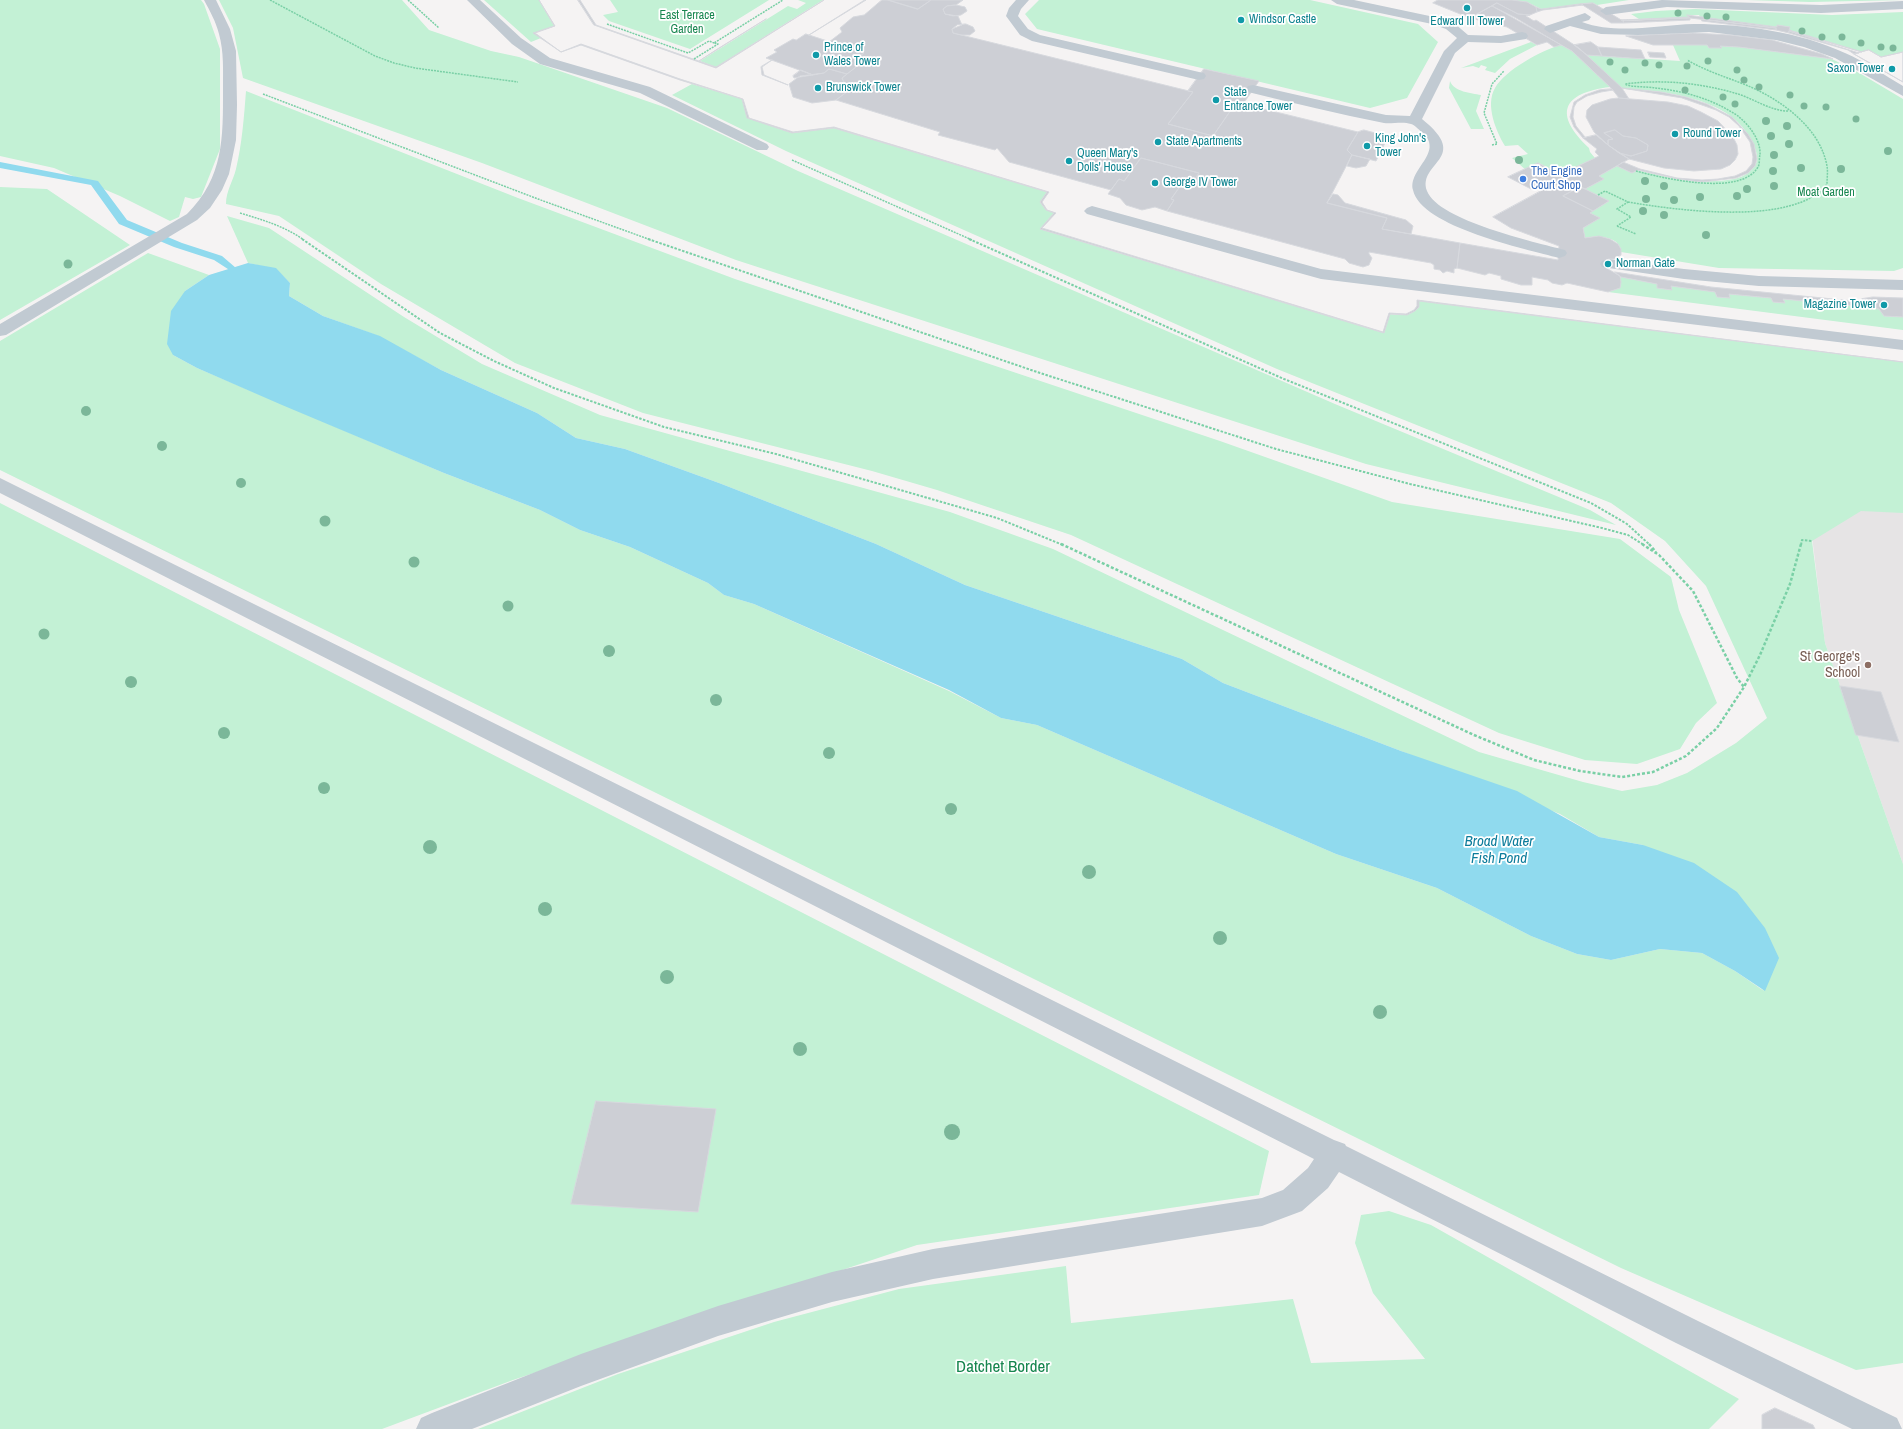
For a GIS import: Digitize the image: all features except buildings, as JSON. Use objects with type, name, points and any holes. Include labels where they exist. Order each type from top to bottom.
[{"type":"lane","points":[[0,332],[178,225],[203,208],[213,194],[227,158],[231,122],[231,61],[227,39],[220,18],[210,0]]},
{"type":"lane","points":[[473,0],[533,55],[545,61],[645,90],[762,147]]},
{"type":"lane","points":[[1023,0],[1015,8],[1012,16],[1024,32],[1036,38],[1199,76]]},
{"type":"lane","points":[[1337,0],[1435,21],[1450,26],[1465,38],[1509,40],[1522,36]]},
{"type":"lane","points":[[1550,29],[1601,12],[1642,5],[1688,3],[1821,9],[1903,6]]},
{"type":"lane","points":[[1570,22],[1583,27],[1605,31],[1708,28],[1782,38],[1840,56],[1903,92]]},
{"type":"lane","points":[[1415,120],[1450,51],[1465,38]]},
{"type":"lane","points":[[1253,89],[1386,119],[1415,120],[1425,127],[1437,144],[1437,152],[1434,160],[1425,169],[1420,180],[1420,190],[1426,201],[1435,210],[1475,229],[1559,253]]},
{"type":"lane","points":[[1092,212],[1284,265],[1322,274],[1903,346]]},
{"type":"lane","points":[[1608,264],[1684,274],[1759,281],[1903,285]]},
{"type":"lane","points":[[0,485],[1687,1332],[1886,1429]]},
{"type":"lane","points":[[432,1429],[581,1370],[718,1321],[832,1287],[933,1264],[1262,1212],[1292,1201],[1318,1178],[1335,1154]]},
{"type":"path","points":[[270,0],[375,56],[394,63],[415,68],[519,82]]},
{"type":"path","points":[[408,0],[439,28]]},
{"type":"path","points":[[714,43],[783,0]]},
{"type":"path","points":[[607,24],[688,53],[709,41],[718,44],[694,59]]},
{"type":"path","points":[[1598,195],[1605,191],[1628,202],[1692,211],[1746,211],[1782,207],[1802,201],[1818,194],[1827,184],[1828,166],[1819,143],[1811,132],[1788,111],[1771,97],[1752,87],[1690,62],[1684,55]]},
{"type":"path","points":[[1492,145],[1497,144],[1484,113],[1492,84],[1506,70]]},
{"type":"path","points":[[1636,171],[1659,178],[1709,184],[1729,182],[1748,177],[1758,169],[1762,159],[1755,136],[1746,123],[1734,113],[1716,104],[1694,96],[1669,90],[1625,84],[1643,81],[1688,84],[1736,94],[1759,101],[1780,112],[1788,111]]},
{"type":"path","points":[[230,85],[242,87],[274,98],[538,199],[659,243],[1037,372],[1276,449],[1410,484],[1628,535],[1659,555]]},
{"type":"path","points":[[762,147],[1284,379],[1591,503],[1618,516],[1640,532],[1659,555],[1693,591],[1737,678],[1744,687]]},
{"type":"path","points":[[1617,226],[1631,217],[1616,209],[1628,202]]},
{"type":"path","points":[[203,208],[249,214],[292,232],[393,302],[440,332],[494,361],[554,388],[664,427],[776,454],[997,518],[1031,531],[1135,578],[1474,736],[1534,760],[1580,771],[1622,777],[1653,772],[1686,756],[1717,728],[1744,687],[1760,655],[1790,584],[1802,540],[1812,541]]},
{"type":"shaded area","name":"St George's School","points":[[1807,495],[1903,498],[1903,864],[1825,643]]},
{"type":"green space","points":[[0,0],[201,0],[204,4],[220,49],[220,149],[201,197],[193,199],[185,197],[179,217],[170,221],[120,196],[54,168],[0,156]]},
{"type":"green space","points":[[219,0],[402,0],[429,30],[491,51],[519,57],[667,108],[798,171],[1335,404],[1590,510],[1616,525],[1366,464],[736,260],[482,163],[243,78],[233,28]]},
{"type":"green space","points":[[484,0],[539,0],[554,26],[534,33],[541,38],[531,42]]},
{"type":"green space","name":"East Terrace Garden","points":[[610,0],[769,0],[690,49],[609,21],[603,15],[618,12]]},
{"type":"green space","name":"East Terrace Garden","points":[[798,0],[823,0],[716,67],[700,61],[788,6],[797,9],[806,3]]},
{"type":"green space","points":[[1039,0],[1310,0],[1418,24],[1438,42],[1407,98],[1370,108],[1037,29],[1025,14]]},
{"type":"green space","points":[[1512,0],[1629,0],[1597,5],[1593,3],[1541,9],[1527,2]]},
{"type":"green space","points":[[1747,0],[1903,0],[1810,2]]},
{"type":"green space","points":[[1695,9],[1832,15],[1903,12],[1903,52],[1881,57],[1869,50],[1862,52],[1789,30],[1789,27],[1777,25],[1777,27],[1701,18],[1699,15],[1688,15],[1689,17],[1639,19],[1631,14]]},
{"type":"green space","points":[[1531,42],[1537,45],[1510,59],[1495,73],[1485,70],[1487,67],[1481,65],[1479,68],[1473,66],[1461,68]]},
{"type":"green space","points":[[1561,45],[1572,51],[1610,87],[1581,94],[1573,100],[1568,107],[1567,115],[1570,125],[1589,148],[1590,152],[1595,158],[1560,174],[1539,163],[1526,170],[1512,158],[1528,154],[1518,145],[1505,146],[1498,133],[1491,110],[1492,95],[1500,81],[1515,68],[1544,51]]},
{"type":"green space","name":"Moat Garden","points":[[1673,45],[1707,45],[1709,48],[1721,48],[1720,46],[1739,47],[1832,59],[1903,99],[1903,268],[1894,271],[1719,268],[1621,252],[1620,247],[1613,240],[1601,237],[1585,238],[1583,228],[1599,218],[1590,213],[1609,201],[1585,189],[1604,179],[1599,176],[1617,166],[1632,173],[1638,170],[1686,180],[1722,181],[1741,177],[1751,171],[1756,165],[1757,155],[1753,143],[1742,127],[1732,117],[1708,104],[1680,95],[1622,88],[1610,79],[1587,55],[1680,61]]},
{"type":"green space","points":[[1450,81],[1455,88],[1459,90],[1481,95],[1476,111],[1484,129],[1471,129],[1449,88]]},
{"type":"green space","points":[[692,84],[742,99],[748,118],[792,133],[834,128],[1047,192],[1040,202],[1046,210],[1054,213],[1040,229],[1384,333],[1390,314],[1409,314],[1416,310],[1419,301],[1903,362],[1903,513],[1861,511],[1812,541],[1825,643],[1903,864],[1903,1363],[1856,1370],[1621,1268],[0,470],[0,341],[148,253],[209,275],[185,291],[173,355],[197,368],[444,473],[540,510],[580,530],[630,547],[708,583],[724,595],[754,604],[949,691],[1001,718],[1037,725],[1336,854],[1437,888],[1531,936],[1577,954],[1611,960],[1660,949],[1702,953],[1735,971],[1764,991],[1643,845],[1599,837],[1560,814],[1223,683],[1182,659],[965,585],[876,544],[719,483],[625,449],[576,438],[537,413],[441,370],[376,335],[323,316],[289,296],[290,283],[276,269],[248,263],[227,216],[269,228],[404,317],[482,364],[600,415],[950,512],[1053,549],[1479,752],[1583,782],[1622,791],[1657,785],[1687,773],[1736,743],[1767,718],[1706,586],[1665,541],[1611,503],[1277,369],[786,151],[672,95]]},
{"type":"green space","points":[[246,91],[518,198],[735,279],[1220,441],[1392,502],[1620,539],[1671,577],[1679,610],[1717,703],[1696,723],[1680,749],[1637,764],[1585,760],[1499,733],[1071,535],[937,490],[872,471],[643,413],[515,363],[381,284],[279,216],[226,204],[227,195],[236,169],[240,150]]},
{"type":"green space","points":[[0,187],[47,189],[130,245],[0,320]]},
{"type":"green space","points":[[1621,277],[1657,284],[1658,288],[1671,290],[1671,286],[1715,292],[1717,297],[1730,298],[1729,294],[1771,298],[1773,302],[1785,303],[1783,299],[1879,309],[1884,316],[1903,317],[1903,330],[1608,292],[1620,288]]},
{"type":"green space","points":[[0,503],[1269,1151],[1259,1195],[917,1245],[513,1380],[382,1429],[0,1429]]},
{"type":"green space","name":"Datchet Border","points":[[1389,1211],[1431,1225],[1739,1399],[1709,1429],[478,1429],[618,1374],[774,1322],[899,1289],[1066,1266],[1071,1323],[1293,1299],[1311,1363],[1425,1359],[1373,1293],[1355,1243],[1361,1215]]},
{"type":"water","name":"Broad Water Fish Pond","points":[[248,263],[276,268],[290,283],[289,296],[323,316],[380,336],[441,370],[537,413],[576,438],[625,449],[719,483],[876,544],[965,585],[1182,659],[1223,683],[1401,751],[1517,791],[1599,837],[1643,845],[1694,863],[1737,892],[1765,928],[1779,958],[1765,991],[1735,971],[1702,953],[1660,949],[1611,960],[1577,954],[1531,936],[1437,888],[1336,854],[1037,725],[1001,718],[949,690],[754,604],[724,595],[708,583],[630,547],[580,530],[540,510],[444,473],[282,405],[197,368],[173,355],[167,344],[171,311],[185,291],[209,275]]},
{"type":"waterway","points":[[0,165],[94,183],[123,222],[178,245],[218,258],[231,268]]},
{"type":"place","name":"Edward III Tower","points":[[1467,8]]},
{"type":"place","name":"Windsor Castle","points":[[1241,20]]},
{"type":"place","name":"Prince of Wales Tower","points":[[816,55]]},
{"type":"place","name":"Saxon Tower","points":[[1892,69]]},
{"type":"place","name":"Brunswick Tower","points":[[818,88]]},
{"type":"place","name":"State Entrance Tower","points":[[1216,100]]},
{"type":"place","name":"Round Tower","points":[[1675,134]]},
{"type":"place","name":"State Apartments","points":[[1158,142]]},
{"type":"place","name":"King John's Tower","points":[[1367,146]]},
{"type":"place","name":"Queen Mary's Dolls' House","points":[[1069,161]]},
{"type":"place","name":"The Engine Court Shop","points":[[1523,179]]},
{"type":"place","name":"George IV Tower","points":[[1155,183]]},
{"type":"place","name":"Norman Gate","points":[[1608,264]]},
{"type":"place","name":"Magazine Tower","points":[[1884,305]]},
{"type":"place","name":"St George's School","points":[[1868,665]]}]
